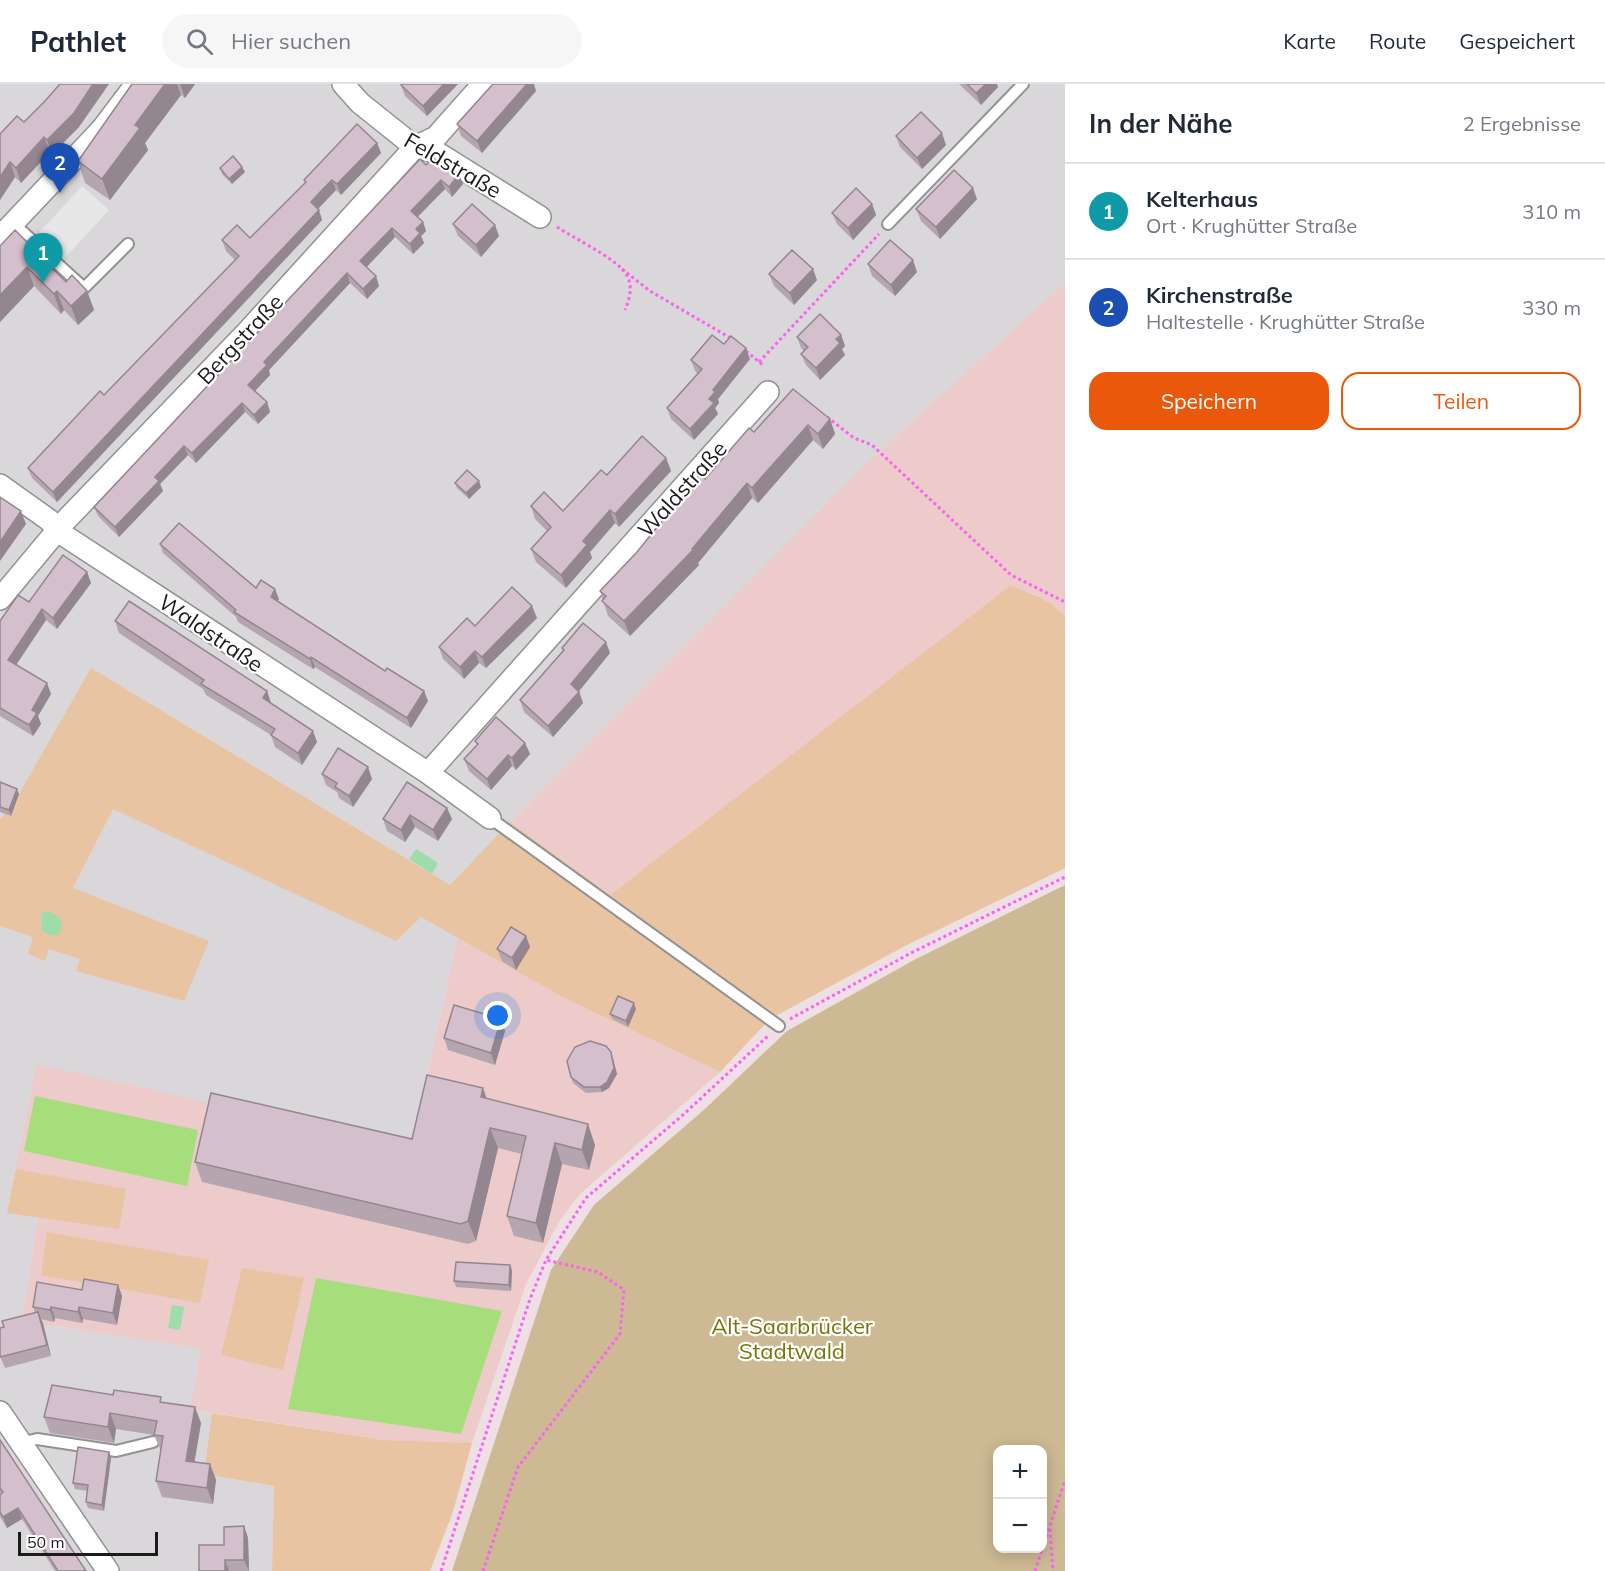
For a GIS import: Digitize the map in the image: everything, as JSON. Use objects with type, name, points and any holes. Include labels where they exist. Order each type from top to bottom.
[{"type":"street","points":[[7,230],[102,129],[136,84]]},
{"type":"street","name":"Feldstraße","points":[[343,84],[360,103],[416,147],[435,152],[540,217]]},
{"type":"street","name":"Bergstraße","points":[[0,599],[57,531],[247,332],[416,147],[436,137],[483,84]]},
{"type":"street","name":"Waldstraße","points":[[428,774],[768,392]]},
{"type":"street","name":"Waldstraße","points":[[0,485],[49,520],[57,531],[428,774],[490,818]]},
{"type":"street","points":[[0,1412],[108,1571]]},
{"type":"lane","points":[[888,225],[1023,84]]},
{"type":"lane","points":[[7,230],[84,288],[128,244]]},
{"type":"lane","points":[[490,818],[778,1026]]},
{"type":"lane","points":[[20,1443],[37,1439],[116,1450],[153,1442]]},
{"type":"path","points":[[540,217],[622,269],[650,291],[735,342]]},
{"type":"path","points":[[743,348],[761,364],[888,225]]},
{"type":"path","points":[[622,269],[630,283],[631,297],[625,310]]},
{"type":"path","points":[[820,411],[854,438],[873,445],[1011,575],[1065,602]]},
{"type":"path","points":[[441,1571],[526,1311],[546,1260],[586,1198],[684,1114],[778,1026],[911,952],[1065,877]]},
{"type":"path","points":[[483,1571],[518,1467],[620,1335],[624,1290],[598,1272],[546,1260]]},
{"type":"path","points":[[1035,1571],[1065,1480]]},
{"type":"path","points":[[1050,1527],[1053,1571]]},
{"type":"shaded area","points":[[0,84],[1065,84],[1065,283],[875,455],[510,822],[421,917],[458,937],[411,1148],[8,1213],[38,1218],[22,1321],[201,1349],[190,1409],[212,1413],[204,1474],[274,1486],[272,1571],[0,1571]]},
{"type":"shaded area","points":[[82,186],[109,210],[63,260],[36,236]]},
{"type":"shaded area","points":[[1065,283],[1065,616],[1059,609],[1034,594],[1010,587],[610,895],[510,822],[875,455]]},
{"type":"shaded area","points":[[1010,586],[1047,601],[1065,616],[1065,868],[905,946],[770,1019],[720,1072],[566,999],[421,917],[396,941],[113,809],[73,888],[209,941],[184,1001],[76,971],[80,959],[49,949],[45,961],[28,954],[33,937],[0,926],[0,820],[5,814],[11,816],[19,794],[91,668],[450,885],[510,822],[610,895]]},
{"type":"shaded area","points":[[416,849],[438,863],[432,874],[409,859]]},
{"type":"shaded area","points":[[47,911],[55,914],[62,921],[59,935],[50,935],[42,931],[41,914]]},
{"type":"shaded area","points":[[458,937],[566,999],[720,1072],[580,1194],[560,1220],[526,1284],[472,1443],[383,1440],[190,1409],[201,1349],[22,1321],[38,1218],[7,1213],[37,1064],[411,1148]]},
{"type":"shaded area","points":[[35,1096],[198,1130],[187,1186],[24,1151]]},
{"type":"shaded area","points":[[16,1169],[126,1189],[119,1229],[7,1213]]},
{"type":"shaded area","points":[[47,1232],[209,1260],[200,1303],[41,1275]]},
{"type":"shaded area","points":[[242,1268],[304,1278],[283,1370],[221,1355]]},
{"type":"shaded area","points":[[316,1278],[502,1311],[461,1434],[288,1409]]},
{"type":"shaded area","points":[[172,1305],[184,1307],[180,1330],[168,1328]]},
{"type":"shaded area","points":[[212,1413],[383,1440],[472,1443],[453,1512],[430,1571],[272,1571],[274,1486],[204,1474]]},
{"type":"green space","name":"Alt-Saarbrücker Stadtwald","points":[[1065,885],[1065,1571],[452,1571],[551,1270],[594,1205],[706,1108],[787,1031],[914,960]]},
{"type":"building","points":[[60,84],[93,84],[74,113],[47,140],[44,137],[16,168],[10,162],[0,177],[0,134],[17,116],[24,122]]},
{"type":"building","points":[[132,84],[165,84],[135,125],[140,128],[102,179],[78,161]]},
{"type":"building","points":[[402,84],[444,84],[423,106]]},
{"type":"building","points":[[493,84],[527,84],[477,141],[457,124]]},
{"type":"building","points":[[967,84],[986,84],[976,93]]},
{"type":"building","points":[[921,112],[942,133],[917,158],[896,136]]},
{"type":"building","points":[[357,124],[377,143],[337,184],[332,180],[321,191],[311,202],[319,210],[53,492],[28,468],[100,391],[104,395],[239,256],[222,240],[237,225],[250,238],[306,182],[304,180]]},
{"type":"building","points":[[233,156],[242,167],[229,179],[220,168]]},
{"type":"building","points":[[433,158],[459,174],[449,187],[441,180],[411,211],[423,222],[416,229],[420,233],[410,244],[392,228],[360,261],[376,276],[363,289],[347,273],[264,362],[267,365],[248,385],[267,402],[254,415],[242,403],[192,453],[184,446],[155,477],[159,481],[115,527],[94,507],[420,159],[426,165]]},
{"type":"building","points":[[954,170],[973,188],[936,227],[916,209]]},
{"type":"building","points":[[856,188],[872,204],[848,228],[832,213]]},
{"type":"building","points":[[472,204],[495,225],[476,245],[453,224]]},
{"type":"building","points":[[15,230],[27,242],[32,237],[43,248],[37,253],[66,282],[72,275],[87,291],[71,306],[57,291],[54,294],[27,267],[0,295],[0,246]]},
{"type":"building","points":[[890,240],[913,260],[891,285],[868,264]]},
{"type":"building","points":[[792,250],[813,269],[790,293],[769,274]]},
{"type":"building","points":[[820,314],[841,335],[836,339],[840,343],[816,368],[801,354],[808,347],[797,337]]},
{"type":"building","points":[[712,335],[724,344],[731,336],[746,348],[713,390],[715,392],[709,399],[714,403],[690,429],[667,408],[702,369],[691,360]]},
{"type":"building","points":[[793,389],[830,419],[818,434],[808,425],[752,488],[747,483],[693,550],[624,621],[602,601],[606,596],[600,591],[637,552],[699,475],[705,479],[749,428],[754,432]]},
{"type":"building","points":[[642,436],[666,458],[615,514],[610,510],[583,541],[587,545],[561,575],[531,549],[551,527],[531,506],[544,492],[563,511],[601,470],[607,475]]},
{"type":"building","points":[[467,470],[479,481],[466,493],[455,483]]},
{"type":"building","points":[[0,497],[21,511],[0,542]]},
{"type":"building","points":[[179,523],[256,588],[261,580],[275,589],[271,597],[385,671],[387,668],[424,691],[407,718],[311,657],[310,659],[234,612],[236,610],[160,544]]},
{"type":"building","points":[[63,555],[87,572],[53,618],[42,609],[8,660],[47,683],[32,710],[37,713],[29,725],[0,708],[0,621],[18,595],[29,602]]},
{"type":"building","points":[[512,587],[532,606],[482,657],[475,651],[460,667],[439,647],[467,618],[475,626]]},
{"type":"building","points":[[129,601],[267,691],[263,698],[313,731],[298,753],[271,735],[275,729],[201,684],[204,680],[115,621]]},
{"type":"building","points":[[583,623],[606,642],[571,684],[579,692],[548,726],[520,700],[564,650],[562,648]]},
{"type":"building","points":[[496,717],[525,743],[512,758],[508,755],[487,779],[464,759],[478,744],[475,741]]},
{"type":"building","points":[[338,748],[368,767],[349,796],[335,787],[337,783],[322,774]]},
{"type":"building","points":[[0,782],[17,789],[9,810],[0,807]]},
{"type":"building","points":[[407,782],[447,808],[433,830],[410,815],[401,830],[383,819]]},
{"type":"building","points":[[511,927],[526,936],[512,958],[497,949]]},
{"type":"building","points":[[618,996],[634,1003],[626,1021],[610,1014]]},
{"type":"building","points":[[454,1005],[501,1019],[491,1053],[444,1038]]},
{"type":"building","points":[[590,1041],[606,1046],[611,1052],[614,1068],[607,1082],[600,1087],[584,1087],[571,1077],[567,1061],[575,1047]]},
{"type":"building","points":[[427,1075],[483,1088],[481,1097],[588,1124],[582,1150],[555,1143],[536,1223],[507,1216],[526,1136],[490,1128],[468,1221],[461,1224],[195,1162],[211,1093],[412,1139]]},
{"type":"building","points":[[456,1262],[510,1265],[509,1285],[454,1281]]},
{"type":"building","points":[[84,1279],[118,1285],[113,1313],[79,1307],[78,1312],[51,1307],[50,1310],[33,1307],[37,1282],[82,1290]]},
{"type":"building","points":[[38,1312],[47,1345],[0,1357],[0,1328],[4,1327],[2,1321]]},
{"type":"building","points":[[52,1385],[113,1395],[114,1390],[161,1397],[160,1402],[195,1407],[186,1461],[210,1464],[207,1488],[156,1481],[163,1436],[154,1435],[157,1421],[110,1413],[108,1427],[44,1417]]},
{"type":"building","points":[[0,1440],[86,1571],[58,1571],[18,1508],[3,1517],[0,1512],[0,1495],[3,1492],[0,1488]]},
{"type":"building","points":[[78,1447],[109,1452],[102,1505],[86,1502],[88,1485],[73,1483]]},
{"type":"building","points":[[244,1526],[244,1560],[225,1560],[225,1571],[199,1571],[199,1545],[224,1545],[224,1527]]},
{"type":"place","name":"Kirchenstraße","points":[[60,193]]},
{"type":"place","name":"Kelterhaus","points":[[43,283]]}]
